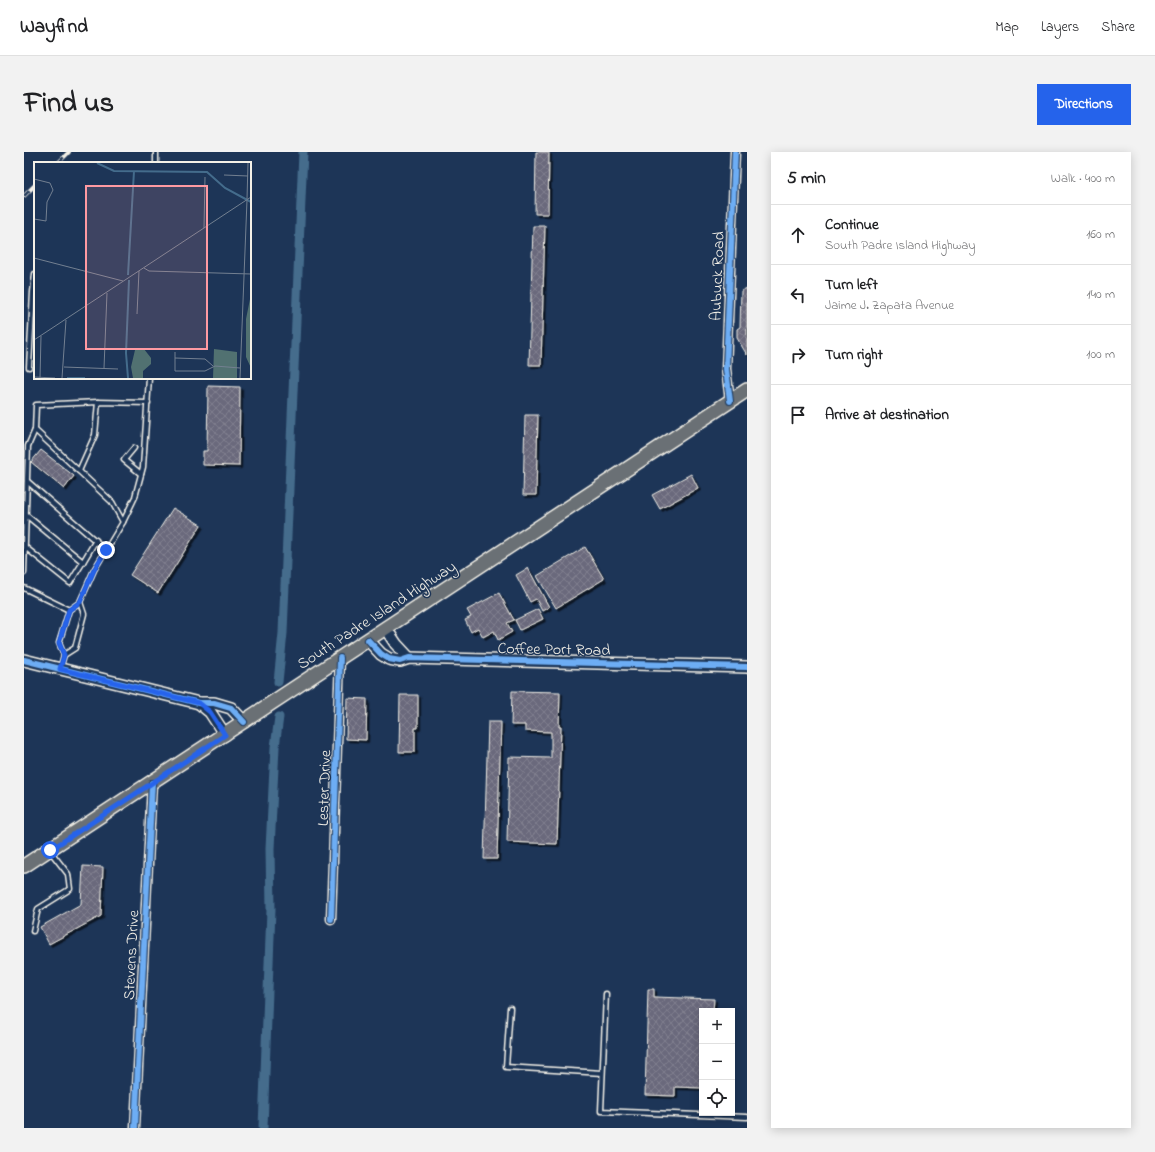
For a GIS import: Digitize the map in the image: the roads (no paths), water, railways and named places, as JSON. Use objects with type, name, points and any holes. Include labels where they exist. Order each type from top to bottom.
[{"type":"main road","name":"South Padre Island Highway","points":[[24,866],[747,390]]},
{"type":"street","name":"Aubuck Road","points":[[730,401],[726,369],[734,152]]},
{"type":"street","points":[[386,629],[396,644],[409,658]]},
{"type":"street","name":"Coffee Port Road","points":[[368,640],[381,654],[389,659],[400,661],[409,658],[747,667]]},
{"type":"street","name":"Lester Drive","points":[[331,919],[340,658]]},
{"type":"street","points":[[24,660],[199,703],[214,703],[231,708],[244,722]]},
{"type":"street","points":[[199,703],[210,712],[225,735]]},
{"type":"street","name":"Stevens Drive","points":[[135,1128],[152,783]]},
{"type":"lane","points":[[29,366],[34,304]]},
{"type":"lane","points":[[60,669],[64,655],[59,643],[69,610],[80,602],[94,570],[123,522],[135,497],[143,467],[149,379]]},
{"type":"lane","points":[[24,573],[28,446],[35,430],[36,405],[98,402],[148,403]]},
{"type":"lane","points":[[79,471],[95,435],[98,402]]},
{"type":"lane","points":[[35,430],[112,502],[123,522]]},
{"type":"lane","points":[[134,448],[124,460],[141,474]]},
{"type":"lane","points":[[27,481],[106,550]]},
{"type":"lane","points":[[26,515],[83,562]]},
{"type":"lane","points":[[26,547],[70,583],[96,540]]},
{"type":"lane","points":[[24,588],[69,610]]},
{"type":"lane","points":[[64,655],[75,648],[84,614],[80,602]]},
{"type":"lane","points":[[32,930],[38,909],[70,889],[68,874],[50,850]]},
{"type":"lane","points":[[606,994],[601,1111],[747,1116]]},
{"type":"lane","points":[[510,1008],[506,1067],[602,1073]]},
{"type":"waterway","points":[[278,682],[283,633],[303,152]]},
{"type":"waterway","points":[[263,1128],[271,909],[270,849],[275,747],[279,717]]},
{"type":"railway","points":[[59,162],[69,152]]},
{"type":"railway","points":[[24,196],[34,186]]}]
